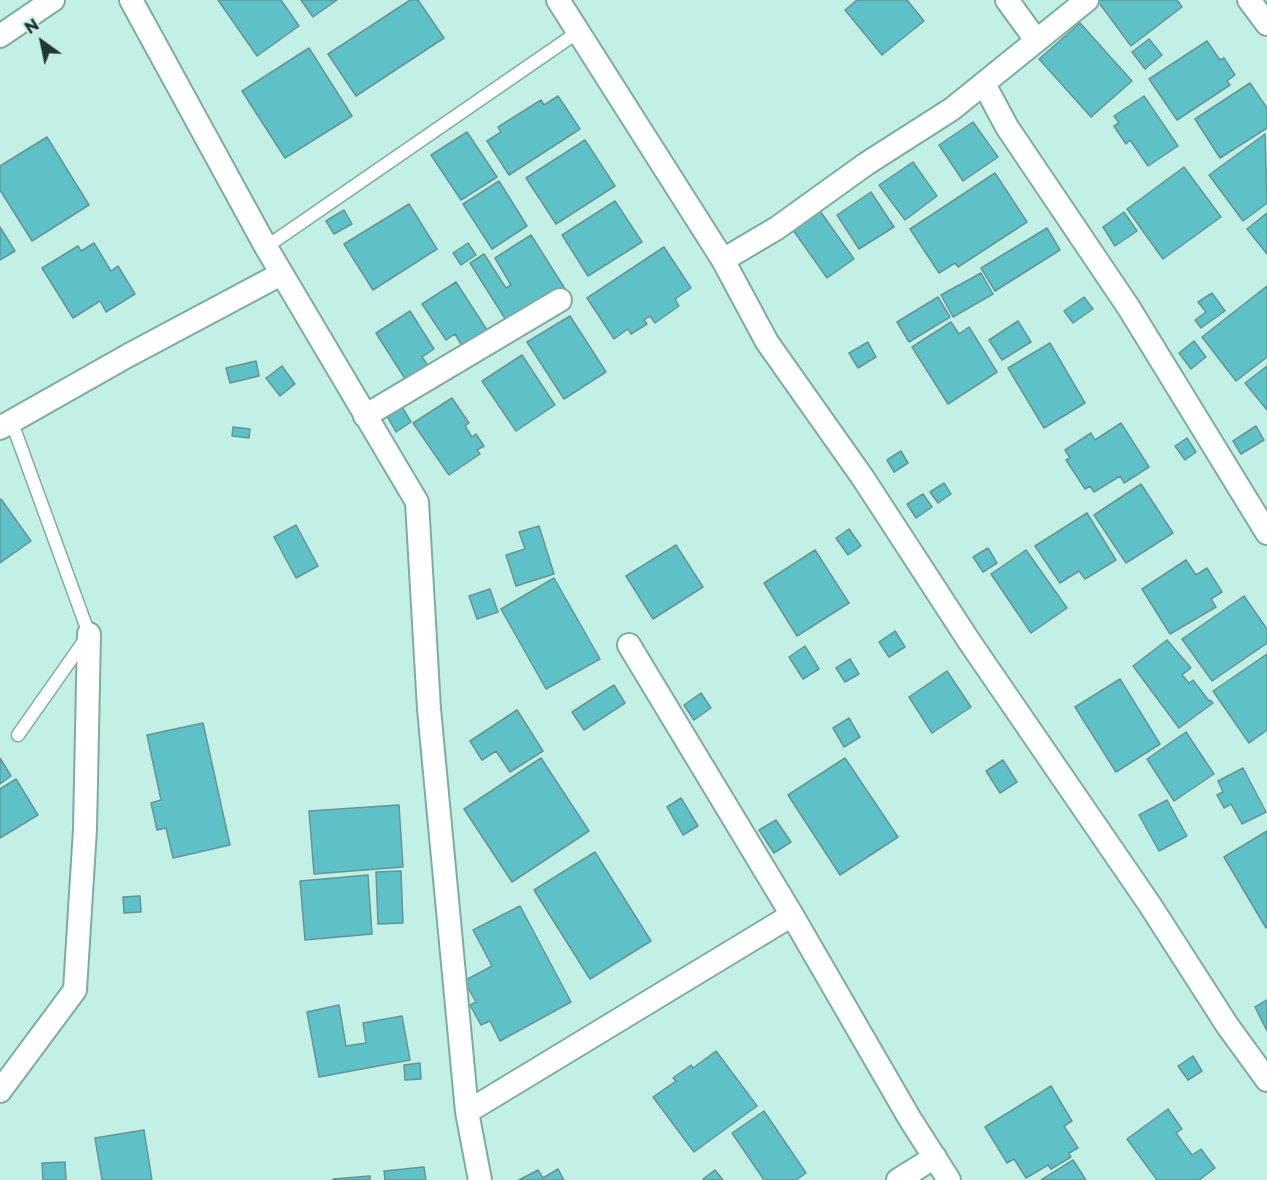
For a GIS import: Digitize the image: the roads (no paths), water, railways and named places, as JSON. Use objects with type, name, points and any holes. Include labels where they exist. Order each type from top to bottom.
[{"type":"street","points":[[0,36],[53,0]]},
{"type":"street","points":[[130,0],[266,248],[417,502],[429,709],[467,1112],[480,1180]]},
{"type":"street","points":[[558,0],[723,260],[767,342],[863,478],[969,641],[1150,905],[1227,1025],[1267,1080]]},
{"type":"street","points":[[1007,0],[1036,40]]},
{"type":"street","points":[[723,260],[777,228],[866,164],[952,109],[1087,0]]},
{"type":"street","points":[[1249,0],[1267,24]]},
{"type":"street","points":[[984,84],[1007,127],[1129,308],[1267,533]]},
{"type":"street","points":[[6,424],[281,274]]},
{"type":"street","points":[[365,416],[560,300]]},
{"type":"street","points":[[0,1090],[75,990],[85,829],[89,634]]},
{"type":"street","points":[[629,645],[949,1180]]},
{"type":"street","points":[[467,1112],[792,915]]},
{"type":"street","points":[[898,1180],[935,1157]]},
{"type":"lane","points":[[266,248],[578,32]]},
{"type":"lane","points":[[6,424],[89,634],[18,735]]}]
